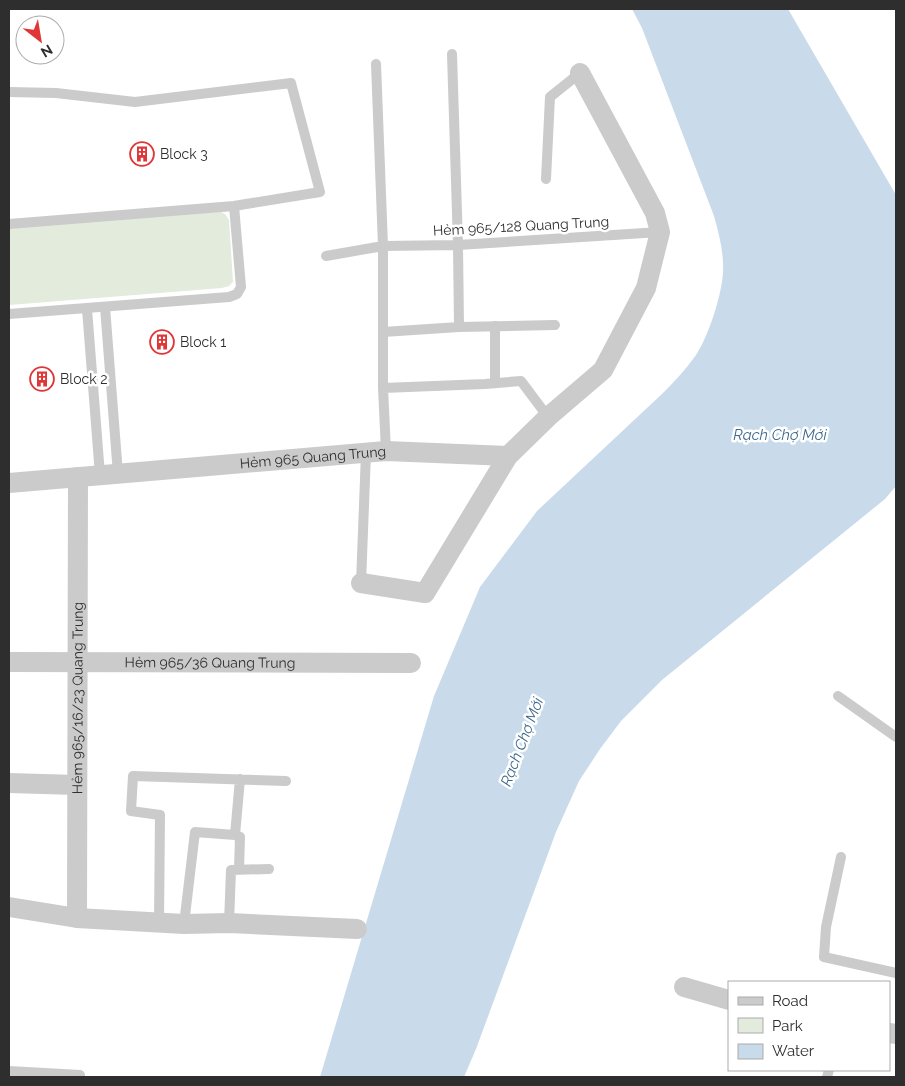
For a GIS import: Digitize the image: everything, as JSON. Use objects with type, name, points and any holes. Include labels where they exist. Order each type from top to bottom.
[{"type":"street","points":[[361,583],[425,593],[508,456],[548,417],[603,370],[646,288],[660,232],[655,213],[580,73]]},
{"type":"street","points":[[386,451],[508,456]]},
{"type":"street","name":"Hẻm 965 Quang Trung","points":[[9,483],[386,451]]},
{"type":"street","name":"Hẻm 965/16/23 Quang Trung","points":[[77,918],[78,477]]},
{"type":"street","name":"Hẻm 965/36 Quang Trung","points":[[9,662],[411,663]]},
{"type":"street","points":[[9,783],[77,785]]},
{"type":"street","points":[[9,907],[77,918],[184,924],[229,923],[357,929]]},
{"type":"street","points":[[684,988],[728,1000]]},
{"type":"lane","points":[[452,54],[459,327]]},
{"type":"lane","name":"Hẻm 965 Quang Trung","points":[[376,64],[383,246],[383,388],[386,451]]},
{"type":"lane","points":[[546,179],[550,98],[580,73]]},
{"type":"lane","points":[[9,92],[56,93],[134,102],[291,83],[320,192],[234,206],[9,224]]},
{"type":"lane","points":[[9,314],[229,297],[237,294],[241,287],[234,206]]},
{"type":"lane","name":"Hẻm 965/128 Quang Trung","points":[[383,246],[458,245],[660,232]]},
{"type":"lane","points":[[326,256],[383,246]]},
{"type":"lane","points":[[105,307],[109,475]]},
{"type":"lane","points":[[87,309],[109,475]]},
{"type":"lane","points":[[383,332],[459,327],[555,325]]},
{"type":"lane","points":[[495,326],[495,383]]},
{"type":"lane","points":[[383,388],[521,380],[548,417]]},
{"type":"lane","points":[[361,583],[366,453]]},
{"type":"lane","points":[[838,696],[896,737]]},
{"type":"lane","points":[[159,922],[160,815],[131,811],[133,776],[286,781]]},
{"type":"lane","points":[[235,836],[240,779]]},
{"type":"lane","points":[[184,924],[195,832],[240,836],[239,870]]},
{"type":"lane","points":[[841,857],[826,927],[824,957],[896,973]]},
{"type":"lane","points":[[229,923],[232,870],[269,868]]},
{"type":"lane","points":[[9,1070],[80,1076]]},
{"type":"green space","points":[[219,211],[225,214],[229,220],[233,282],[229,286],[9,305],[9,228]]},
{"type":"water","name":"Rạch Chợ Mới","points":[[632,9],[788,9],[896,195],[896,486],[885,499],[662,680],[621,721],[600,749],[579,781],[556,832],[464,1077],[320,1077],[434,696],[480,587],[537,511],[663,393],[684,370],[701,347],[717,304],[722,281],[723,258],[714,216],[642,28]]},
{"type":"place","name":"Block 3","points":[[142,154]]},
{"type":"place","name":"Block 1","points":[[162,342]]},
{"type":"place","name":"Block 2","points":[[42,379]]}]
